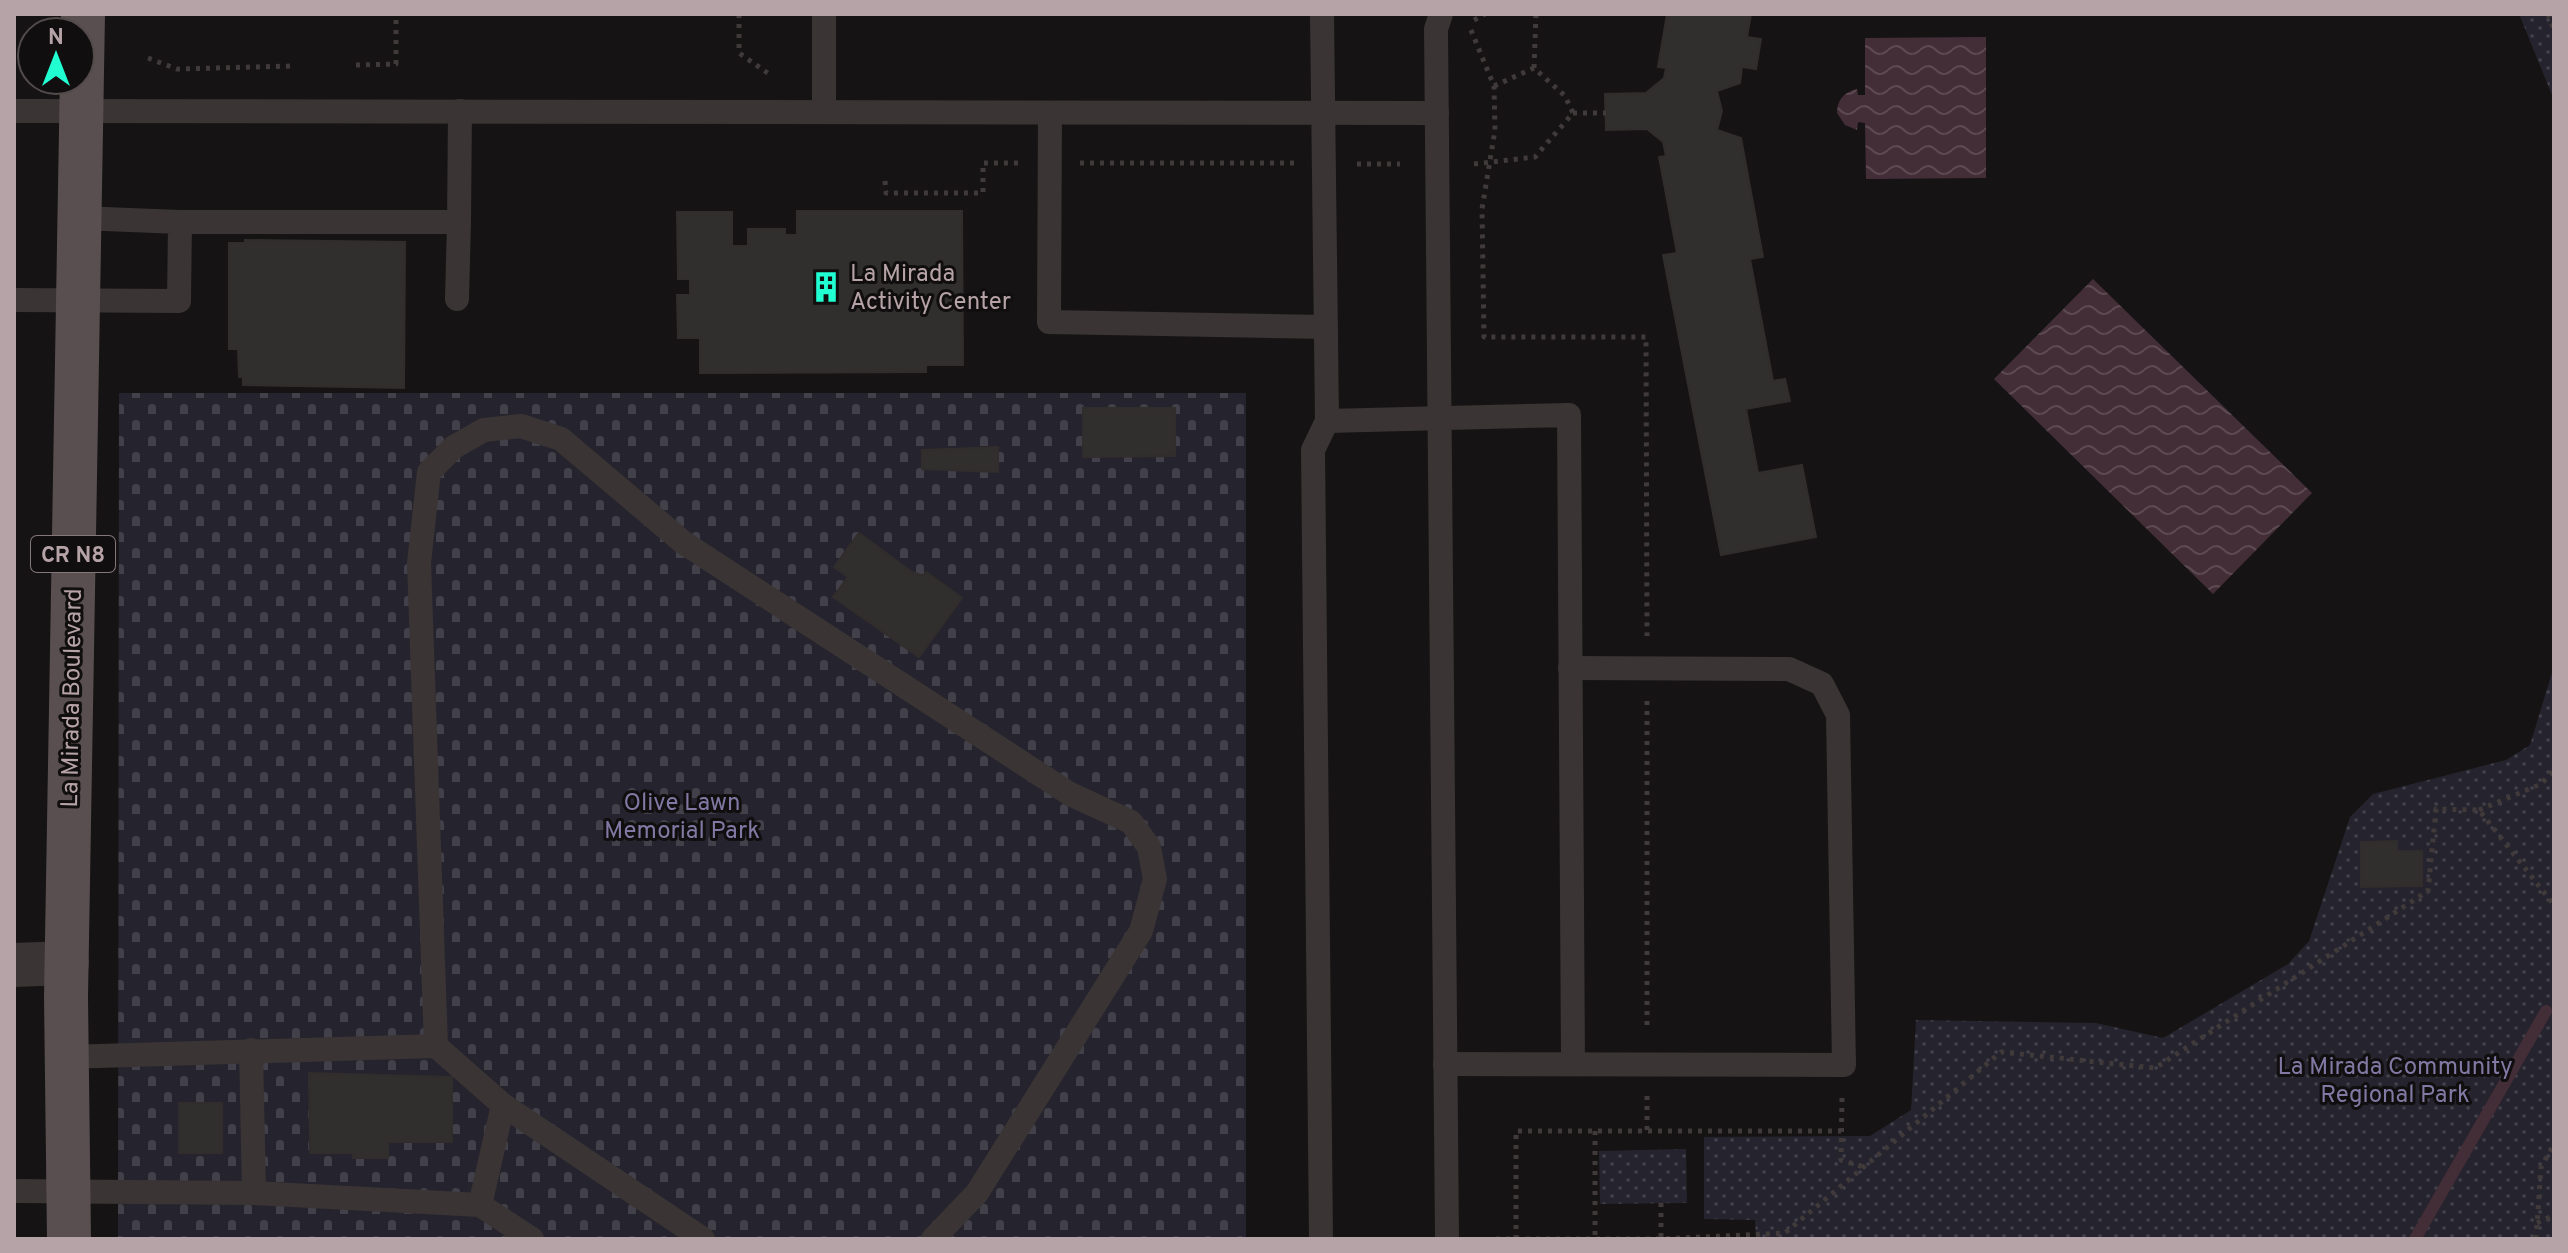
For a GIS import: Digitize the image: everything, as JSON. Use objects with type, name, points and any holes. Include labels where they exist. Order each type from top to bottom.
[{"type":"main road","name":"La Mirada Boulevard","points":[[69,1239],[67,963],[83,14]]},
{"type":"street","points":[[14,965],[67,963]]},
{"type":"lane","points":[[824,14],[824,112]]},
{"type":"lane","points":[[1321,1239],[1313,450],[1327,421],[1322,14]]},
{"type":"lane","points":[[1441,14],[1436,29],[1447,1239]]},
{"type":"lane","points":[[14,111],[1437,113]]},
{"type":"lane","points":[[457,299],[460,111]]},
{"type":"lane","points":[[1050,113],[1049,322],[1325,327]]},
{"type":"lane","points":[[79,218],[180,222],[459,222]]},
{"type":"lane","points":[[14,300],[179,301],[180,222]]},
{"type":"lane","points":[[1327,421],[1569,415],[1573,1064]]},
{"type":"lane","points":[[436,1046],[419,563],[429,472],[454,447],[484,430],[521,426],[561,439],[684,543],[1070,794],[1131,822],[1149,847],[1155,879],[1141,931],[977,1193],[933,1239]]},
{"type":"lane","points":[[1445,1064],[1844,1065],[1838,715],[1822,684],[1789,669],[1570,668]]},
{"type":"lane","points":[[66,1057],[436,1046],[503,1105],[703,1239]]},
{"type":"lane","points":[[251,1050],[254,1193]]},
{"type":"lane","points":[[480,1205],[503,1105]]},
{"type":"lane","points":[[14,1191],[254,1193],[480,1205],[532,1239]]},
{"type":"path","points":[[356,65],[396,64],[396,14]]},
{"type":"path","points":[[739,14],[739,53],[769,74]]},
{"type":"path","points":[[1485,14],[1474,18],[1471,31],[1494,86],[1495,130],[1482,209],[1484,337],[1646,337],[1647,641]]},
{"type":"path","points":[[1534,68],[1536,14]]},
{"type":"path","points":[[2548,14],[2554,30]]},
{"type":"path","points":[[148,58],[177,69],[291,66]]},
{"type":"path","points":[[1494,86],[1534,68]]},
{"type":"path","points":[[1534,68],[1565,96],[1573,113]]},
{"type":"path","points":[[1474,164],[1535,157],[1573,113],[1606,113]]},
{"type":"path","points":[[885,181],[886,193],[983,193],[983,163],[1020,163]]},
{"type":"path","points":[[1076,163],[1295,163]]},
{"type":"path","points":[[1356,164],[1400,164]]},
{"type":"path","points":[[1647,697],[1647,1040]]},
{"type":"path","points":[[1496,1239],[1661,1239],[1785,1233],[2001,1052],[2155,1068],[2428,891],[2436,809],[2479,810],[2541,784],[2554,770]]},
{"type":"path","points":[[2479,810],[2554,905]]},
{"type":"path","points":[[1647,1090],[1647,1131]]},
{"type":"path","points":[[1516,1239],[1516,1131],[1841,1131],[1841,1160],[1864,1167]]},
{"type":"path","points":[[1595,1131],[1595,1239]]},
{"type":"path","points":[[2536,1239],[2541,1167],[2554,1144]]},
{"type":"path","points":[[1661,1203],[1661,1239]]},
{"type":"path","points":[[2537,1224],[2554,1215]]},
{"type":"green space","points":[[2519,14],[2554,14],[2554,100]]},
{"type":"green space","name":"Olive Lawn Memorial Park","points":[[119,393],[1246,393],[1246,1239],[118,1239]]},
{"type":"green space","name":"La Mirada Community Regional Park","points":[[2554,666],[2554,1239],[1756,1239],[1755,1220],[1704,1219],[1704,1137],[1870,1136],[1911,1110],[1916,1020],[2096,1023],[2163,1038],[2288,964],[2309,941],[2350,817],[2373,794],[2506,760],[2530,745]]},
{"type":"green space","points":[[1686,1149],[1687,1203],[1600,1204],[1599,1151]]},
{"type":"water","points":[[1986,37],[1986,178],[1866,179],[1865,123],[1858,122],[1857,130],[1845,125],[1837,113],[1840,100],[1848,92],[1857,89],[1858,95],[1865,95],[1865,38]]},
{"type":"water","points":[[2093,279],[2312,493],[2213,594],[1994,379]]},
{"type":"building","points":[[1667,14],[1751,14],[1747,37],[1761,39],[1756,69],[1742,67],[1740,83],[1717,91],[1722,111],[1717,130],[1741,138],[1763,257],[1750,259],[1773,381],[1785,379],[1790,401],[1746,409],[1758,473],[1802,465],[1816,537],[1721,555],[1663,255],[1677,253],[1659,157],[1666,156],[1663,142],[1647,129],[1606,130],[1605,94],[1646,93],[1664,78],[1666,68],[1658,67]]},
{"type":"building","name":"La Mirada Activity Center","points":[[797,211],[962,211],[963,365],[926,365],[926,372],[700,373],[700,338],[678,338],[677,295],[690,295],[690,279],[678,279],[677,212],[732,212],[732,246],[748,246],[748,229],[785,229],[785,235],[797,235]]},
{"type":"building","points":[[245,240],[405,242],[404,388],[243,385],[243,377],[239,377],[238,349],[229,349],[229,243],[245,243]]},
{"type":"building","points":[[1083,408],[1175,408],[1175,456],[1083,457]]},
{"type":"building","points":[[998,447],[998,472],[922,469],[922,450]]},
{"type":"building","points":[[859,533],[912,572],[923,576],[926,572],[962,598],[919,657],[833,597],[848,577],[834,567]]},
{"type":"building","points":[[2397,841],[2397,851],[2422,851],[2422,886],[2361,887],[2361,842]]},
{"type":"building","points":[[309,1073],[452,1077],[452,1142],[388,1142],[388,1158],[353,1158],[353,1153],[310,1153]]},
{"type":"building","points":[[179,1103],[222,1103],[222,1153],[179,1153]]},
{"type":"waterway","points":[[2415,1239],[2546,1011]]},
{"type":"place","name":"La Mirada Activity Center","points":[[826,287]]}]
